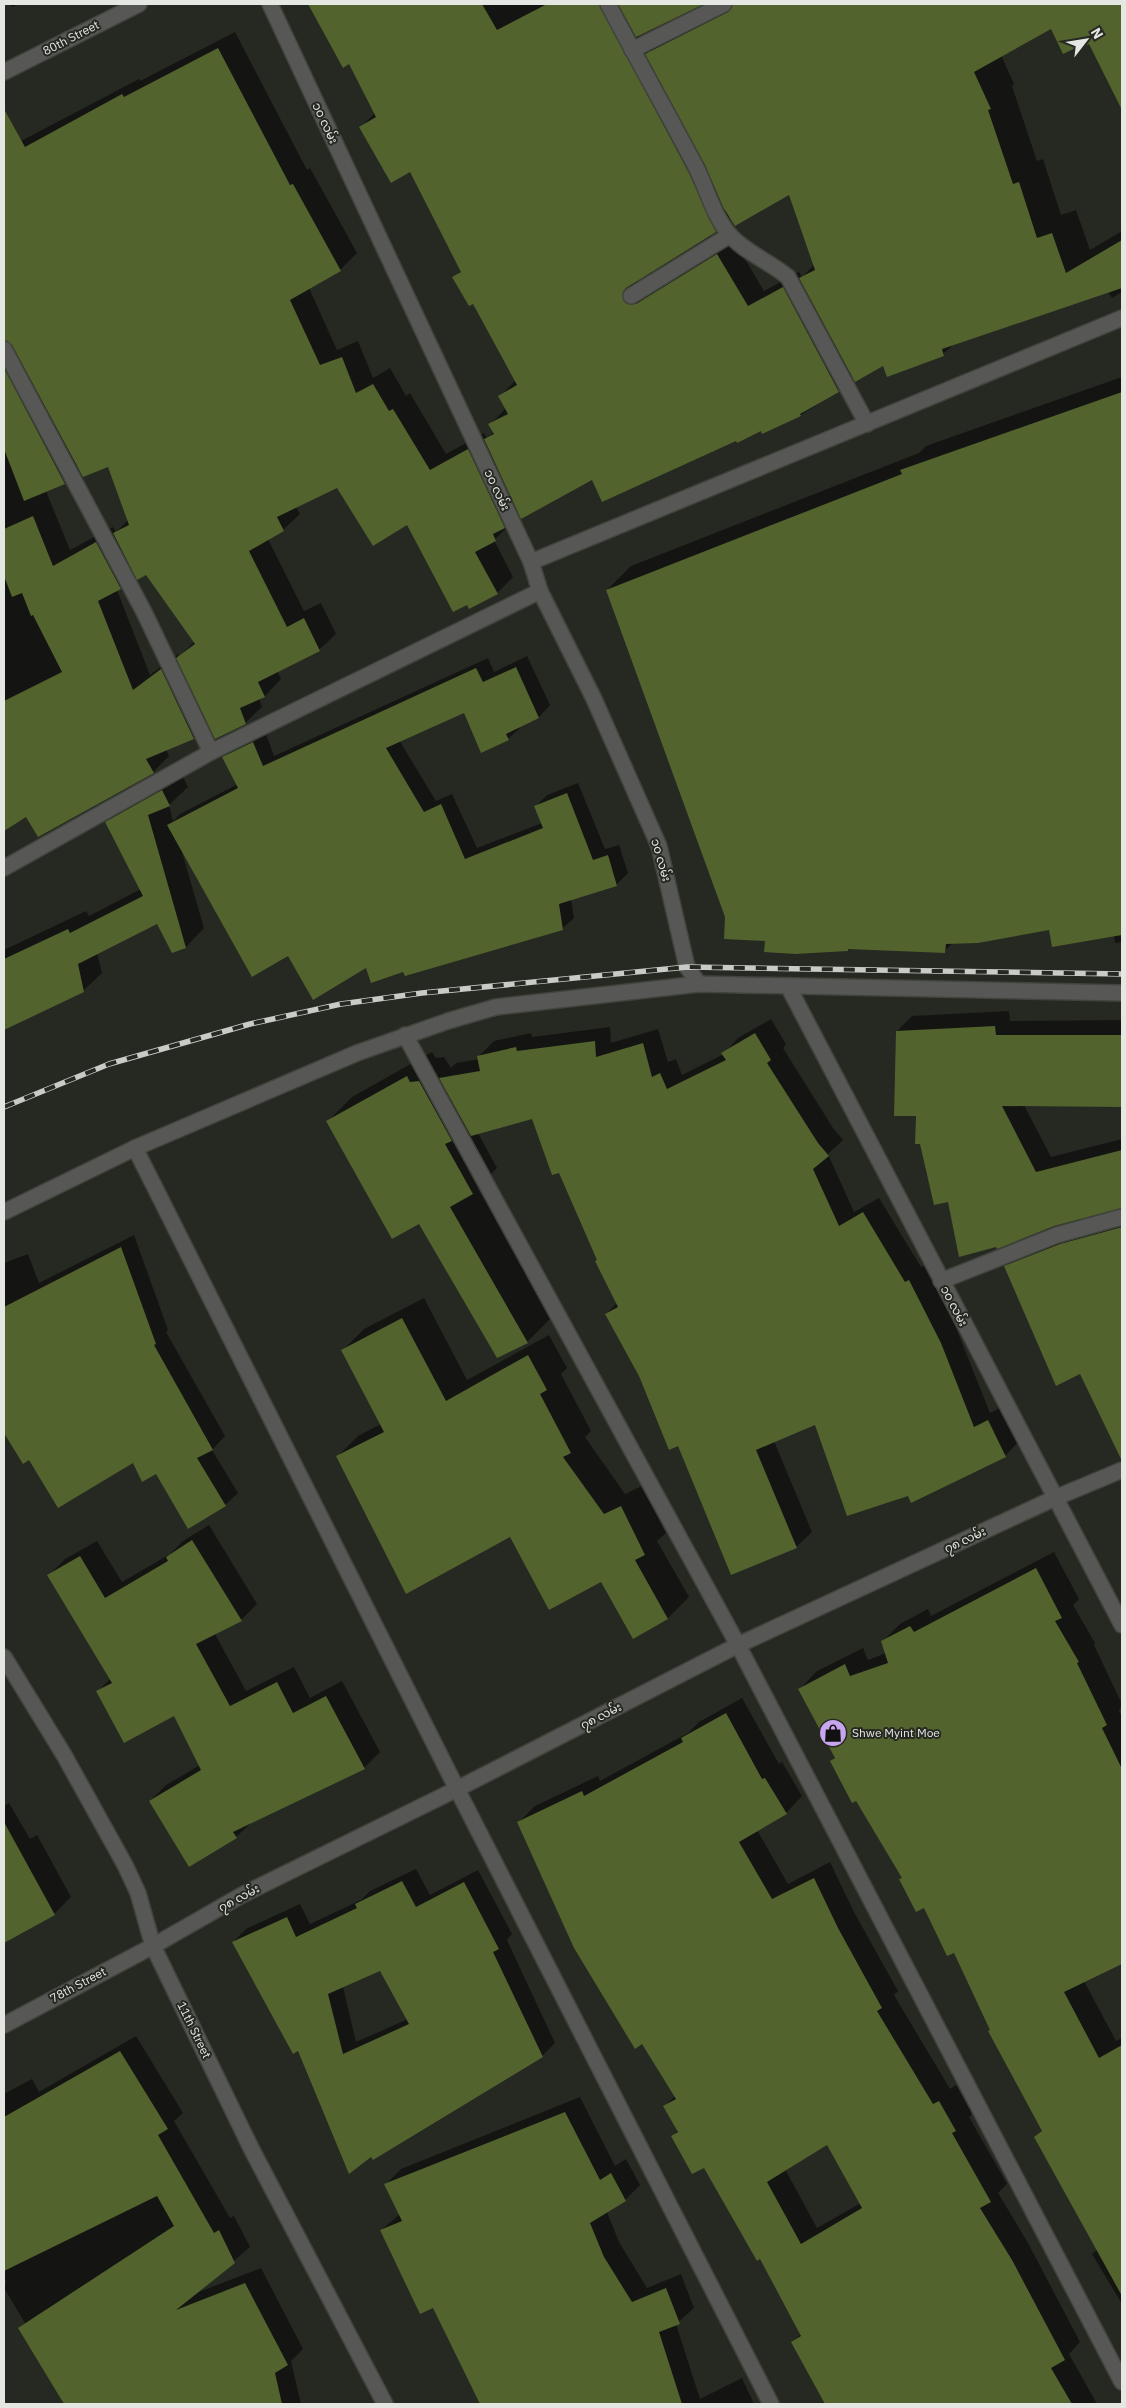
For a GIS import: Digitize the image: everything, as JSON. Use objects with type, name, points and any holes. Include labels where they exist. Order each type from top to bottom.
[{"type":"street","name":"80th Street","points":[[4,72],[139,4]]},
{"type":"street","name":"၁၀ လမ်း","points":[[270,4],[530,562],[540,591],[594,699],[659,846],[686,967],[699,984]]},
{"type":"street","points":[[608,4],[730,235],[747,249],[772,263],[788,277],[866,424]]},
{"type":"street","points":[[632,50],[724,4]]},
{"type":"street","points":[[631,296],[730,235]]},
{"type":"street","points":[[530,562],[1122,318]]},
{"type":"street","points":[[4,349],[144,612],[211,752]]},
{"type":"street","points":[[4,868],[211,752],[540,591]]},
{"type":"street","points":[[4,1212],[135,1148],[293,1080],[405,1035],[496,1008],[699,984],[1122,993]]},
{"type":"street","name":"၁၀ လမ်း","points":[[788,986],[1122,1625]]},
{"type":"street","points":[[405,1035],[738,1645],[1122,2382]]},
{"type":"street","points":[[135,1148],[457,1789],[771,2404]]},
{"type":"street","points":[[941,1281],[1057,1235],[1122,1217]]},
{"type":"street","points":[[1055,1498],[1122,1470]]},
{"type":"street","name":"၇၈ လမ်း","points":[[153,1946],[242,1895],[457,1789],[738,1645],[1055,1498]]},
{"type":"street","name":"11th Street","points":[[4,1657],[64,1754],[125,1865],[138,1893],[153,1946],[250,2148],[385,2404]]},
{"type":"street","name":"78th Street","points":[[4,2025],[153,1946]]},
{"type":"building","points":[[308,4],[482,4],[497,30],[547,4],[599,4],[689,173],[716,232],[626,288],[623,292],[623,300],[627,304],[636,304],[717,254],[748,306],[783,287],[839,392],[800,414],[801,416],[762,434],[761,431],[737,443],[736,441],[602,502],[592,480],[521,519],[484,439],[494,434],[488,424],[508,414],[498,396],[517,385],[473,304],[469,306],[452,277],[461,272],[410,172],[391,183],[359,127],[376,117],[349,64],[343,68]]},
{"type":"building","points":[[618,4],[704,4],[636,37]]},
{"type":"building","points":[[733,4],[1122,4],[1122,110],[1089,44],[1085,46],[1084,44],[1063,54],[1051,29],[974,72],[991,109],[988,110],[1013,184],[1019,182],[1037,238],[1052,233],[1066,273],[1122,240],[1122,288],[942,349],[944,356],[887,377],[883,366],[855,382],[799,278],[815,270],[789,195],[735,226],[723,207],[705,165],[645,54],[728,12]]},
{"type":"building","points":[[218,48],[290,185],[293,184],[341,271],[290,300],[320,365],[342,357],[356,393],[373,384],[389,411],[393,409],[430,470],[468,449],[505,528],[493,534],[496,541],[475,552],[498,594],[469,609],[467,605],[453,612],[407,525],[373,546],[337,488],[277,517],[284,531],[249,551],[287,627],[304,618],[320,651],[258,682],[265,697],[240,708],[246,724],[215,739],[176,658],[195,644],[146,575],[137,580],[113,533],[129,525],[108,467],[83,477],[12,345],[4,340],[4,109],[25,147],[122,94],[124,97]]},
{"type":"building","points":[[4,368],[65,484],[24,501],[4,449]]},
{"type":"building","points":[[1122,392],[1122,935],[1052,947],[1049,930],[978,943],[946,944],[945,953],[848,949],[848,951],[795,954],[764,952],[765,941],[724,939],[725,917],[606,590],[902,474],[900,470]]},
{"type":"building","points":[[33,516],[53,566],[96,542],[121,589],[98,601],[133,690],[161,669],[194,739],[146,759],[154,773],[38,837],[26,817],[4,831],[4,701],[62,672],[33,615],[31,616],[22,593],[12,597],[4,576],[4,529]]},
{"type":"building","points":[[516,667],[539,718],[506,734],[509,740],[481,753],[464,713],[386,748],[424,812],[441,804],[465,859],[543,828],[534,806],[567,793],[593,860],[608,855],[617,886],[559,904],[563,930],[405,976],[403,972],[371,983],[366,968],[313,1000],[288,956],[252,977],[167,825],[238,788],[222,757],[253,742],[263,766],[476,668],[483,682]]},
{"type":"building","points":[[162,790],[170,806],[148,815],[186,948],[172,953],[157,924],[78,964],[84,992],[4,1030],[4,959],[68,929],[70,933],[143,896],[105,822]]},
{"type":"building","points":[[995,1026],[996,1035],[1122,1035],[1122,1107],[1002,1106],[1036,1172],[1122,1150],[1122,1208],[1054,1226],[997,1249],[996,1247],[959,1257],[948,1202],[934,1205],[920,1144],[915,1144],[916,1116],[894,1116],[896,1031]]},
{"type":"building","points":[[755,1033],[771,1060],[767,1063],[818,1143],[829,1156],[813,1169],[839,1226],[863,1212],[905,1282],[909,1280],[941,1343],[974,1427],[988,1420],[1006,1457],[911,1503],[908,1496],[847,1516],[815,1425],[756,1450],[797,1548],[731,1575],[678,1446],[669,1450],[639,1376],[605,1314],[618,1307],[595,1261],[597,1260],[559,1173],[552,1175],[532,1119],[471,1136],[439,1078],[480,1071],[477,1056],[516,1047],[517,1051],[595,1041],[596,1057],[643,1043],[652,1077],[660,1073],[667,1089],[726,1060],[721,1053]]},
{"type":"building","points":[[407,1076],[410,1082],[419,1081],[452,1141],[445,1144],[473,1194],[450,1207],[528,1343],[497,1358],[419,1224],[392,1239],[326,1121]]},
{"type":"building","points":[[1122,1227],[1122,1461],[1080,1374],[1056,1386],[1004,1266],[1060,1244]]},
{"type":"building","points":[[121,1247],[156,1344],[154,1345],[213,1450],[197,1458],[226,1506],[188,1529],[156,1474],[142,1482],[133,1463],[58,1508],[29,1460],[23,1464],[4,1433],[4,1307]]},
{"type":"building","points":[[402,1318],[446,1401],[528,1355],[547,1390],[540,1394],[571,1453],[563,1457],[604,1514],[621,1506],[645,1555],[635,1560],[668,1619],[633,1639],[601,1582],[549,1610],[510,1537],[406,1594],[336,1456],[384,1432],[341,1350]]},
{"type":"building","points":[[192,1540],[242,1621],[196,1644],[230,1706],[277,1682],[293,1713],[326,1696],[365,1769],[233,1832],[237,1838],[189,1867],[149,1801],[201,1770],[174,1716],[124,1743],[96,1691],[112,1683],[47,1575],[80,1556],[105,1598],[168,1561],[166,1557]]},
{"type":"building","points":[[1036,1568],[1062,1618],[1055,1621],[1079,1662],[1077,1663],[1107,1725],[1102,1728],[1122,1769],[1122,1964],[1064,1992],[1099,2058],[1122,2045],[1122,2296],[1034,2137],[1042,2131],[988,2031],[990,2030],[954,1953],[947,1956],[924,1908],[916,1912],[899,1879],[902,1878],[856,1801],[852,1803],[830,1761],[835,1758],[798,1689],[845,1664],[850,1676],[888,1663],[881,1641],[910,1626],[914,1632]]},
{"type":"building","points":[[726,1713],[762,1779],[765,1778],[787,1814],[739,1842],[772,1899],[814,1878],[838,1928],[882,2008],[877,2011],[933,2104],[939,2101],[956,2131],[952,2133],[991,2202],[980,2208],[1012,2260],[1065,2360],[1051,2368],[1072,2404],[825,2404],[791,2342],[801,2336],[760,2259],[757,2261],[704,2168],[692,2174],[671,2136],[678,2132],[663,2106],[676,2099],[642,2044],[635,2049],[574,1948],[517,1822],[582,1791],[584,1796],[683,1742],[681,1738]],"holes":[[[827,2145],[862,2208],[801,2244],[767,2182]]]},
{"type":"building","points":[[4,1822],[55,1915],[4,1943]]},
{"type":"building","points":[[402,1881],[416,1907],[464,1882],[499,1949],[493,1952],[543,2057],[373,2160],[371,2157],[349,2174],[298,2051],[293,2054],[232,1942],[287,1917],[296,1937],[357,1908],[355,1904]],"holes":[[[380,1971],[409,2024],[343,2054],[328,1994]]]},
{"type":"building","points":[[120,2051],[168,2129],[158,2135],[214,2233],[219,2230],[235,2263],[176,2310],[245,2283],[288,2365],[275,2373],[282,2404],[64,2404],[18,2328],[174,2226],[157,2196],[4,2271],[4,2117]]},
{"type":"building","points":[[565,2112],[600,2180],[611,2173],[626,2201],[590,2223],[604,2257],[632,2302],[666,2288],[680,2324],[659,2332],[682,2404],[480,2404],[433,2308],[420,2314],[380,2230],[402,2221],[384,2184]]},
{"type":"railway","points":[[4,1107],[109,1064],[250,1024],[341,1004],[422,993],[687,967],[1122,974]]},
{"type":"place","name":"Shwe Myint Moe","points":[[833,1733]]}]
